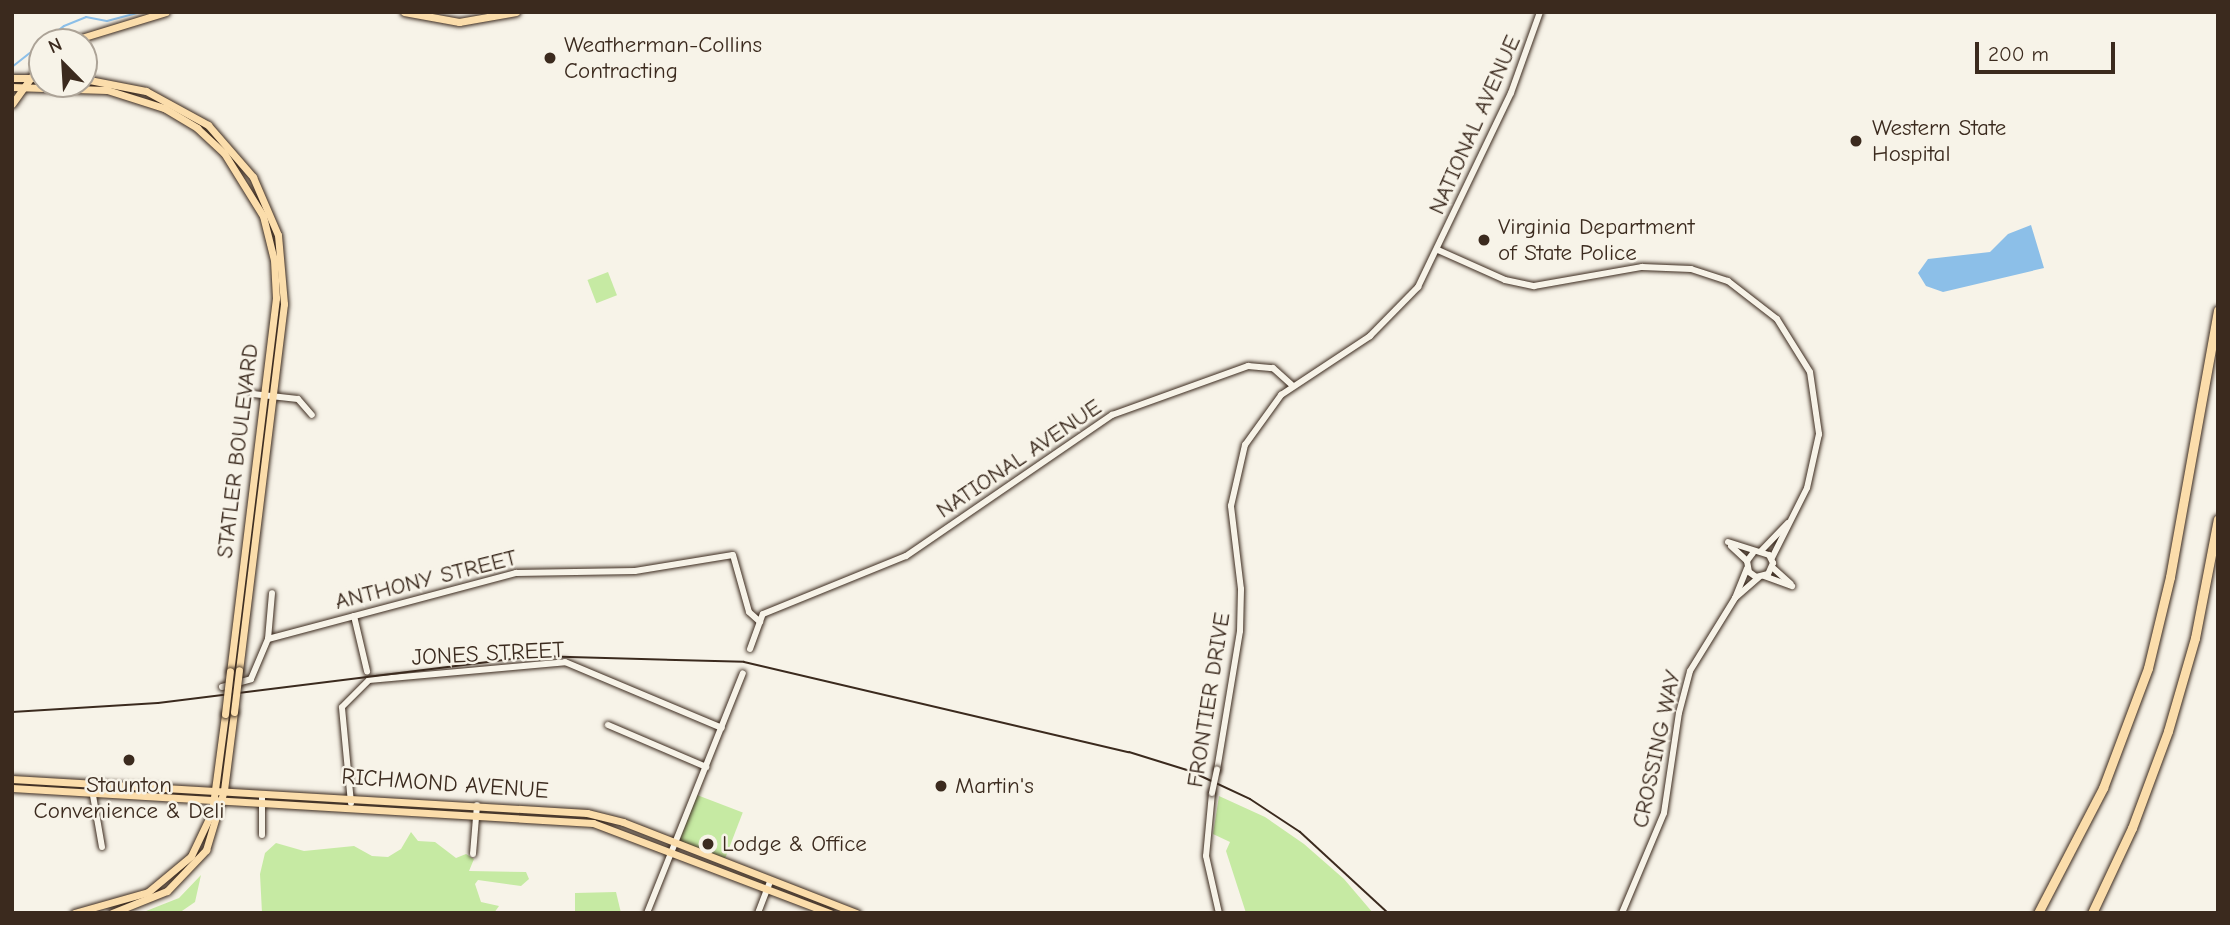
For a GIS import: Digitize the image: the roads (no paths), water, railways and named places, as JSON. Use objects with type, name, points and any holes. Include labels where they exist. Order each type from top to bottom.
[{"type":"highway","points":[[2038,913],[2104,786],[2148,668],[2170,577],[2218,310]]},
{"type":"highway","points":[[2092,913],[2132,828],[2172,720],[2195,638],[2218,519]]},
{"type":"main road","points":[[98,33],[166,12]]},
{"type":"main road","points":[[404,12],[450,22],[516,12]]},
{"type":"main road","name":"STATLER BOULEVARD","points":[[98,81],[140,88],[185,110],[220,136],[253,177],[274,222],[285,273],[273,396],[234,712],[208,846],[189,873],[157,897],[112,913]]},
{"type":"main road","points":[[12,102],[18,87]]},
{"type":"main road","name":"STATLER BOULEVARD","points":[[18,87],[94,88],[139,97],[187,121],[234,165],[261,211],[275,263],[276,298],[225,714],[219,794],[200,843],[171,877],[137,896],[74,913]]},
{"type":"main road","name":"RICHMOND AVENUE","points":[[12,779],[92,788]]},
{"type":"main road","name":"RICHMOND AVENUE","points":[[12,788],[92,788],[351,801],[477,804],[606,817],[674,843],[830,913]]},
{"type":"main road","name":"RICHMOND AVENUE","points":[[351,801],[593,823],[769,886],[857,913]]},
{"type":"street","name":"NATIONAL AVENUE","points":[[760,622],[763,614],[906,556],[1117,413],[1248,366],[1273,368],[1292,385],[1388,321],[1418,288],[1438,250],[1511,93],[1540,12]]},
{"type":"street","points":[[1438,250],[1523,285],[1555,285],[1626,269],[1674,266],[1703,272],[1751,295],[1777,319],[1794,342],[1816,396],[1819,434],[1813,470],[1772,558],[1772,567],[1762,577]]},
{"type":"street","name":"FRONTIER DRIVE","points":[[1219,913],[1206,856],[1212,793],[1241,621],[1231,515],[1234,476],[1254,428],[1292,385]]},
{"type":"street","points":[[253,394],[298,399],[312,415]]},
{"type":"street","points":[[1772,567],[1792,586],[1762,577],[1747,565],[1728,542],[1753,553],[1761,551],[1788,523]]},
{"type":"street","points":[[1761,551],[1772,558]]},
{"type":"street","points":[[1747,565],[1753,553]]},
{"type":"street","name":"ANTHONY STREET","points":[[268,639],[516,573],[635,571],[733,555],[750,612],[760,622]]},
{"type":"street","name":"CROSSING WAY","points":[[1622,913],[1664,813],[1678,713],[1690,671],[1735,598],[1747,565]]},
{"type":"street","name":"CROSSING WAY","points":[[1735,598],[1762,577]]},
{"type":"street","points":[[222,687],[251,679],[268,639],[272,593]]},
{"type":"street","points":[[354,616],[367,671]]},
{"type":"street","points":[[750,649],[760,622]]},
{"type":"street","name":"JONES STREET","points":[[351,801],[342,707],[369,680],[568,663],[722,728]]},
{"type":"street","points":[[647,913],[668,850],[674,843],[743,673]]},
{"type":"street","points":[[608,725],[706,767]]},
{"type":"street","points":[[92,788],[102,847]]},
{"type":"street","points":[[262,797],[262,835]]},
{"type":"street","points":[[473,854],[477,804]]},
{"type":"street","points":[[758,913],[769,886]]},
{"type":"water","points":[[2031,225],[2044,268],[1943,292],[1926,286],[1918,273],[1928,259],[1990,252],[2008,234]]},
{"type":"waterway","points":[[12,67],[64,26],[86,17],[107,21],[140,12]]},
{"type":"railway","points":[[12,712],[158,703],[534,656],[744,662],[1129,752],[1190,771],[1250,799],[1300,832],[1388,913]]},
{"type":"place","name":"Weatherman-Collins Contracting","points":[[550,58]]},
{"type":"place","name":"Western State Hospital","points":[[1856,141]]},
{"type":"place","name":"Virginia Department of State Police","points":[[1484,240]]},
{"type":"place","name":"Staunton Convenience & Deli","points":[[129,760]]},
{"type":"place","name":"Martin's","points":[[941,786]]},
{"type":"place","name":"Lodge & Office","points":[[708,844]]}]
